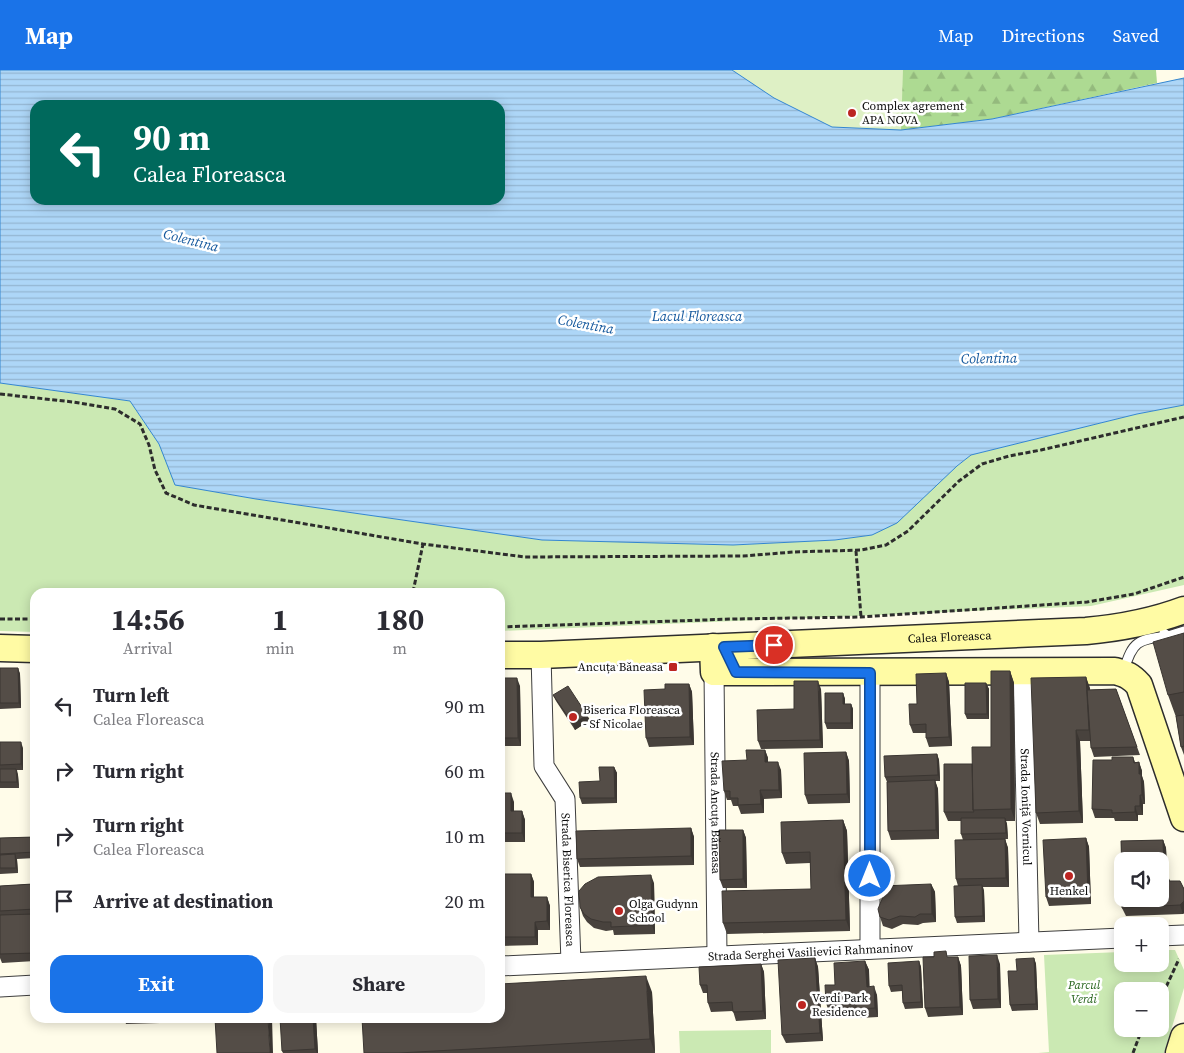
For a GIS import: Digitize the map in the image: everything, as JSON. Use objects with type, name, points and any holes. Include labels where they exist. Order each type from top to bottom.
[{"type":"main road","name":"Calea Floreasca","points":[[722,660],[1116,628],[1158,629],[1165,617],[1184,610]]},
{"type":"main road","points":[[0,648],[30,649]]},
{"type":"main road","name":"Calea Floreasca","points":[[505,655],[722,660],[870,673],[1023,672],[1073,676],[1115,671],[1123,673]]},
{"type":"main road","points":[[1123,673],[1131,676],[1138,685],[1184,818]]},
{"type":"street","name":"Strada Biserica Floreasca","points":[[541,655],[544,766],[565,799],[570,962]]},
{"type":"street","name":"Strada Ancuța Băneasa","points":[[717,955],[722,660]]},
{"type":"street","name":"Strada Ioniță Vornicul","points":[[1023,672],[1029,942]]},
{"type":"street","points":[[870,673],[870,949]]},
{"type":"street","points":[[1169,936],[1184,935]]},
{"type":"street","name":"Strada Serghei Vasilievici Rahmaninov","points":[[505,966],[1114,938]]},
{"type":"street","points":[[0,987],[30,986]]},
{"type":"lane","points":[[1123,673],[1130,652],[1142,640],[1158,629],[1184,631]]},
{"type":"path","points":[[0,394],[73,402],[115,409],[140,424],[149,445],[155,470],[166,493],[194,505],[423,544],[525,557],[562,558],[743,556],[856,550],[886,546],[908,531],[959,481],[982,464],[1009,456],[1184,417]]},
{"type":"path","points":[[414,588],[423,544]]},
{"type":"path","points":[[856,550],[861,617]]},
{"type":"path","points":[[505,627],[724,619],[861,617],[1087,602],[1134,594],[1184,577]]},
{"type":"path","points":[[0,618],[30,619]]},
{"type":"path","points":[[1168,982],[1179,959]]},
{"type":"path","points":[[1134,1053],[1139,1037]]},
{"type":"green space","name":"Complex agrement APA NOVA","points":[[732,70],[903,70],[901,130],[832,127],[774,98]]},
{"type":"green space","points":[[769,70],[1156,70],[1157,83],[992,119],[901,130]]},
{"type":"green space","points":[[0,383],[130,401],[159,444],[176,485],[256,499],[542,540],[733,545],[835,540],[872,535],[971,455],[1137,414],[1184,405],[1184,585],[1091,606],[505,631],[505,588],[30,588],[30,632],[0,631]]},
{"type":"green space","name":"Parcul Verdi","points":[[1169,950],[1175,950],[1184,970],[1184,988],[1169,1037],[1169,982],[1114,982],[1114,1037],[1169,1037],[1164,1053],[1038,1053],[1049,1052],[1044,955],[1114,952],[1114,972],[1169,972]]},
{"type":"green space","points":[[771,1030],[771,1053],[680,1053],[679,1031]]},
{"type":"water","name":"Lacul Floreasca","points":[[0,70],[732,70],[774,98],[832,127],[901,130],[992,119],[1184,78],[1184,405],[1137,414],[971,455],[897,523],[872,535],[835,540],[733,545],[542,540],[256,499],[175,485],[159,444],[130,401],[0,383]]},
{"type":"building","points":[[1184,633],[1184,692],[1168,695],[1153,642]]},
{"type":"building","points":[[0,668],[18,668],[19,703],[0,703]]},
{"type":"building","points":[[991,671],[1010,671],[1011,809],[973,810],[972,747],[991,747]]},
{"type":"building","points":[[946,673],[949,737],[926,738],[926,724],[910,725],[909,704],[917,704],[916,674]]},
{"type":"building","points":[[1086,677],[1089,730],[1076,730],[1079,811],[1036,813],[1031,678]]},
{"type":"building","points":[[505,678],[517,678],[518,738],[505,738]]},
{"type":"building","points":[[794,681],[818,681],[820,740],[758,741],[757,710],[794,709]]},
{"type":"building","points":[[965,683],[986,683],[987,714],[965,714]]},
{"type":"building","points":[[665,684],[689,684],[690,737],[646,738],[644,690],[665,689]]},
{"type":"building","points":[[568,686],[587,715],[573,724],[553,695]]},
{"type":"building","points":[[1116,689],[1137,747],[1091,748],[1087,690]]},
{"type":"building","points":[[825,693],[843,693],[843,704],[851,704],[851,723],[825,723]]},
{"type":"building","points":[[1184,715],[1184,746],[1181,747],[1176,716]]},
{"type":"building","points":[[0,742],[21,742],[21,764],[0,765]]},
{"type":"building","points":[[746,750],[765,750],[765,762],[778,762],[779,790],[760,790],[761,804],[738,805],[738,798],[730,798],[730,791],[724,791],[722,761],[747,760]]},
{"type":"building","points":[[846,752],[847,794],[805,795],[804,753]]},
{"type":"building","points":[[937,754],[938,775],[885,777],[884,756]]},
{"type":"building","points":[[1112,757],[1133,757],[1134,763],[1139,762],[1142,795],[1140,795],[1140,806],[1135,806],[1135,812],[1112,813],[1112,810],[1092,809],[1093,760],[1112,760]]},
{"type":"building","points":[[944,764],[972,764],[974,812],[944,812]]},
{"type":"building","points":[[599,767],[614,767],[615,798],[580,798],[579,782],[600,781]]},
{"type":"building","points":[[0,769],[16,769],[17,782],[0,782]]},
{"type":"building","points":[[935,780],[936,830],[888,831],[887,782]]},
{"type":"building","points":[[505,793],[511,793],[511,811],[522,811],[522,833],[505,833]]},
{"type":"building","points":[[961,818],[1005,818],[1006,833],[961,834]]},
{"type":"building","points":[[843,820],[846,920],[723,923],[722,891],[811,889],[810,852],[782,853],[781,822]]},
{"type":"building","points":[[691,828],[691,856],[577,859],[576,831]]},
{"type":"building","points":[[719,830],[743,830],[743,879],[720,880]]},
{"type":"building","points":[[30,837],[30,852],[0,854],[0,838]]},
{"type":"building","name":"Henkel","points":[[1086,838],[1088,895],[1046,897],[1043,840]]},
{"type":"building","points":[[1005,839],[1006,878],[956,879],[955,840]]},
{"type":"building","points":[[1163,840],[1163,852],[1121,852],[1121,841]]},
{"type":"building","points":[[15,854],[16,868],[0,868],[0,855]]},
{"type":"building","points":[[505,874],[531,874],[531,897],[547,897],[547,921],[535,922],[535,937],[505,937]]},
{"type":"building","name":"Olga Gudynn School","points":[[651,875],[652,925],[611,927],[611,922],[591,919],[584,914],[580,907],[579,891],[585,884],[598,877]]},
{"type":"building","points":[[1169,881],[1180,881],[1184,889],[1184,901],[1180,905],[1169,906]]},
{"type":"building","points":[[30,884],[30,909],[0,911],[0,886]]},
{"type":"building","points":[[931,884],[932,914],[920,914],[915,917],[900,916],[889,920],[880,917],[878,909],[882,899],[882,886]]},
{"type":"building","points":[[982,885],[983,916],[955,917],[954,886]]},
{"type":"building","points":[[30,914],[30,953],[0,954],[0,915]]},
{"type":"building","points":[[946,951],[947,957],[958,957],[960,1007],[925,1008],[923,957],[934,957],[934,952]]},
{"type":"building","points":[[997,955],[998,999],[970,1000],[969,956]]},
{"type":"building","name":"Verdi Park Residence","points":[[815,958],[820,1033],[782,1035],[778,960]]},
{"type":"building","points":[[1034,958],[1036,1004],[1010,1005],[1008,971],[1017,971],[1016,959]]},
{"type":"building","points":[[865,961],[867,987],[874,986],[875,1008],[856,1009],[856,1002],[826,1003],[825,985],[835,985],[834,963]]},
{"type":"building","points":[[919,961],[921,1002],[903,1003],[902,985],[889,986],[888,963]]},
{"type":"building","points":[[761,964],[763,1011],[733,1012],[732,1002],[708,1003],[707,985],[700,985],[699,967]]},
{"type":"building","points":[[646,976],[650,1039],[399,1053],[364,1053],[362,1023],[505,1023],[505,984]]},
{"type":"building","points":[[215,1023],[268,1023],[270,1053],[217,1053]]},
{"type":"building","points":[[280,1023],[313,1023],[315,1049],[282,1051]]},
{"type":"place","name":"Complex agrement APA NOVA","points":[[852,113]]},
{"type":"place","name":"Ancuța Băneasa","points":[[673,667]]},
{"type":"place","name":"Biserica Floreasca - Sf Nicolae","points":[[573,717]]},
{"type":"place","name":"Henkel","points":[[1069,876]]},
{"type":"place","name":"Olga Gudynn School","points":[[619,911]]},
{"type":"place","name":"Verdi Park Residence","points":[[802,1005]]},
{"type":"route","points":[[774,645],[724,647],[736,672],[870,673],[870,876]]},
{"type":"water label","name":"Colentina","points":[[191,240]]},
{"type":"water label","name":"Colentina","points":[[586,324]]},
{"type":"water label","name":"Colentina","points":[[989,358]]}]
